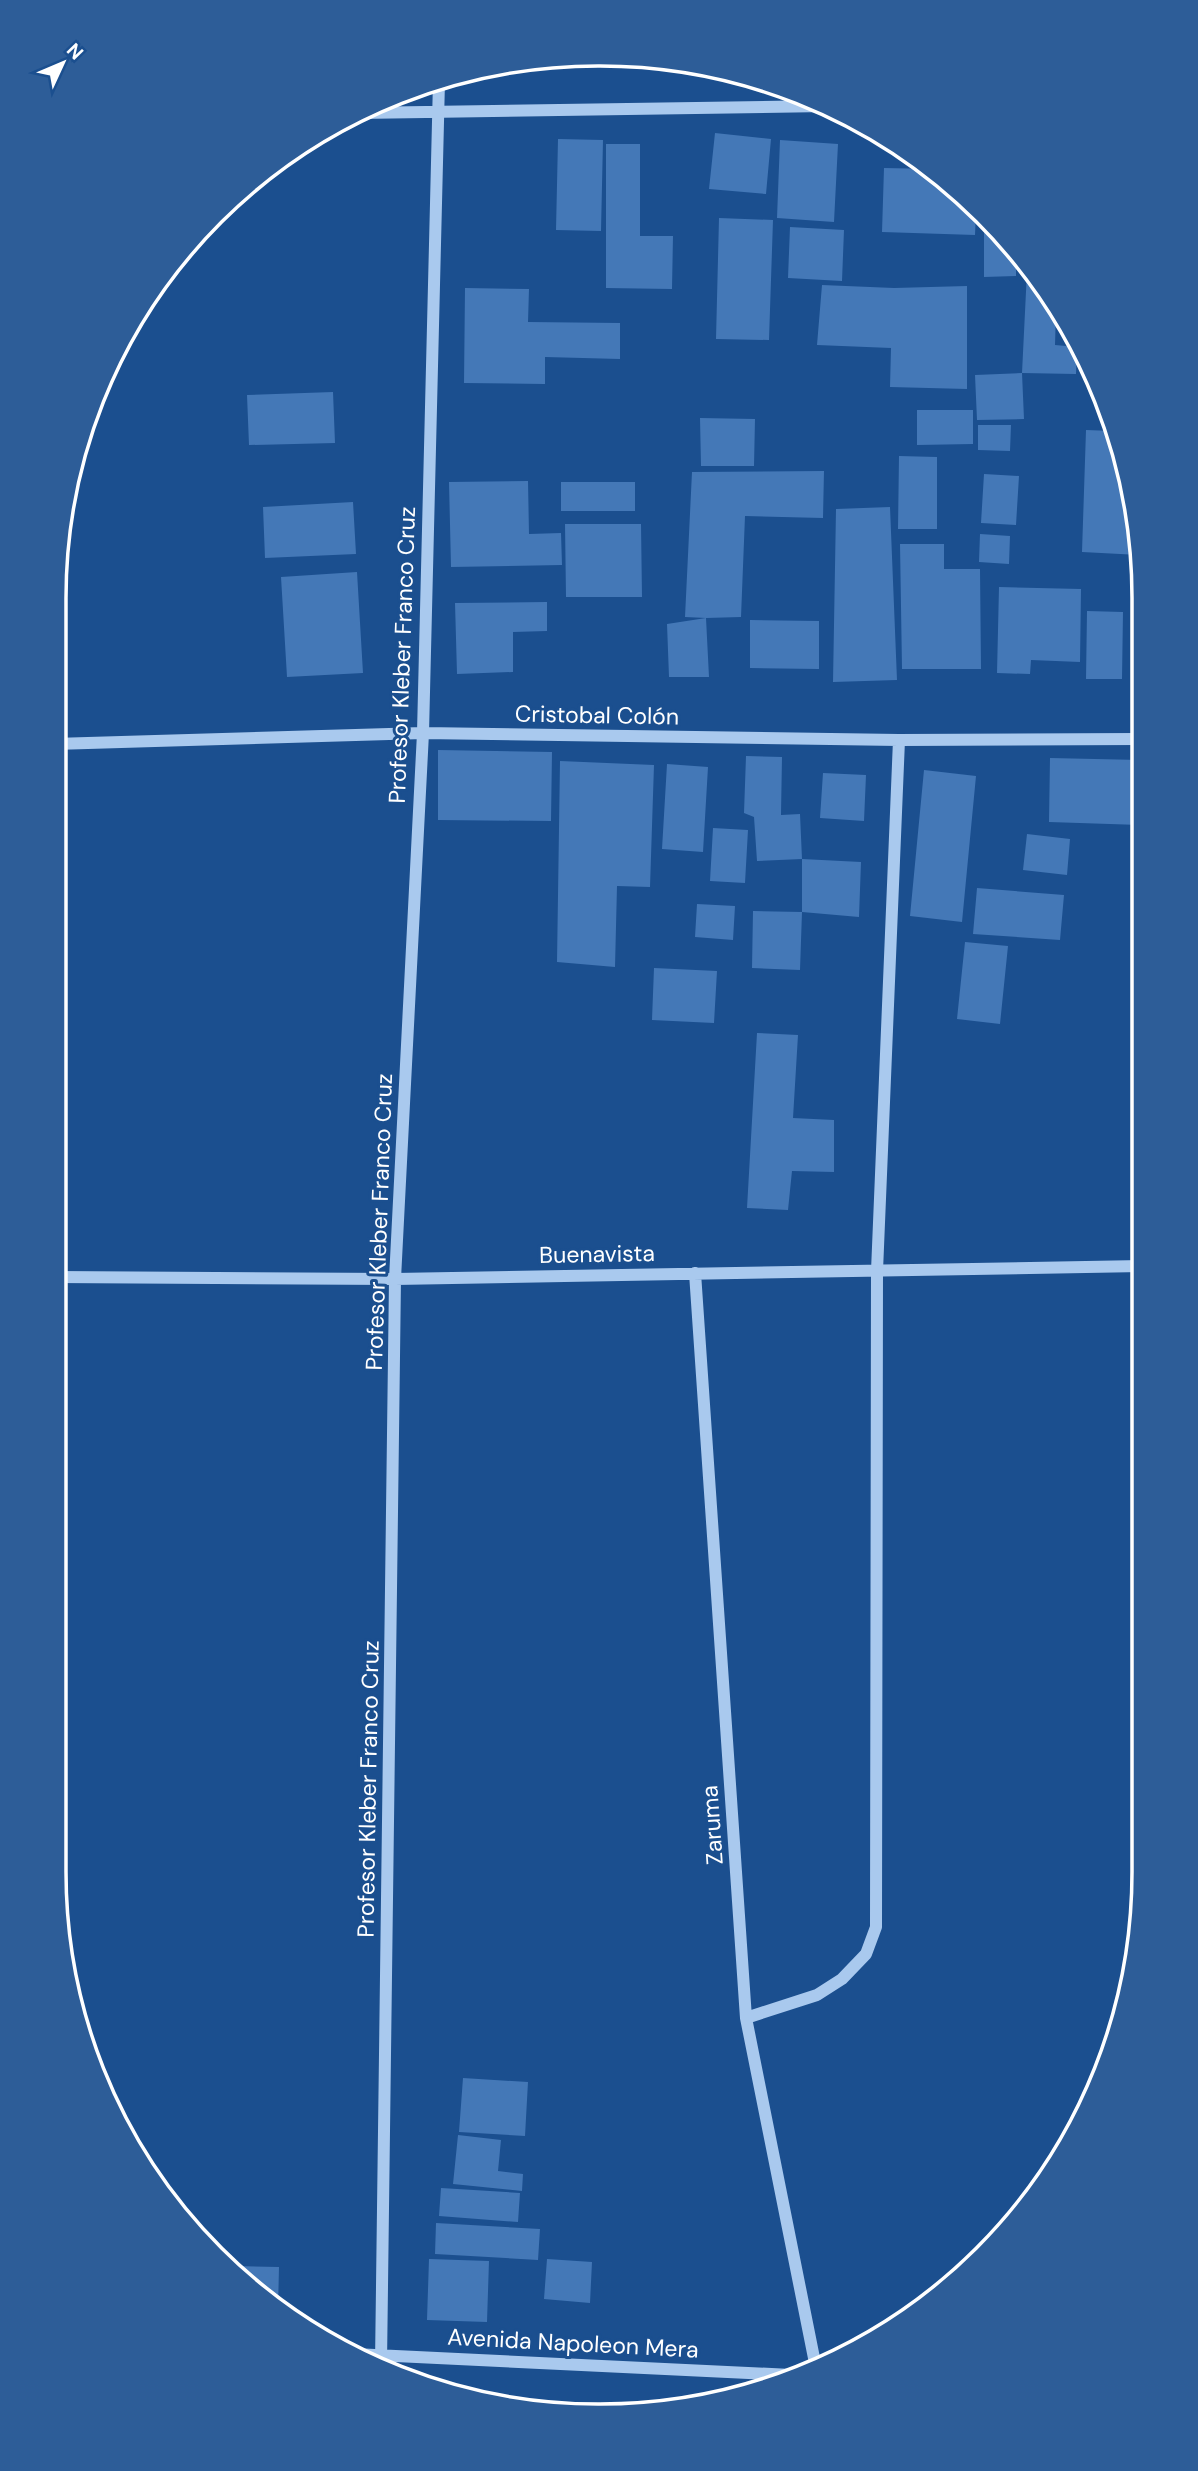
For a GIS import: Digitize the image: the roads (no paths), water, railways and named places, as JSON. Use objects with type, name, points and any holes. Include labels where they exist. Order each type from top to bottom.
[{"type":"street","name":"Profesor Kleber Franco Cruz","points":[[381,2358],[396,1279],[423,733],[438,92]]},
{"type":"street","points":[[381,113],[801,106]]},
{"type":"street","name":"Cristobal Colón","points":[[66,744],[423,733],[900,740],[1132,739]]},
{"type":"street","points":[[746,2018],[817,1995],[842,1979],[866,1954],[876,1927],[877,1270],[900,740]]},
{"type":"street","name":"Buenavista","points":[[66,1277],[396,1279],[1132,1266]]},
{"type":"street","name":"Zaruma","points":[[695,1273],[746,2018],[814,2359]]},
{"type":"street","name":"Avenida Napoleon Mera","points":[[384,2359],[775,2374]]}]
